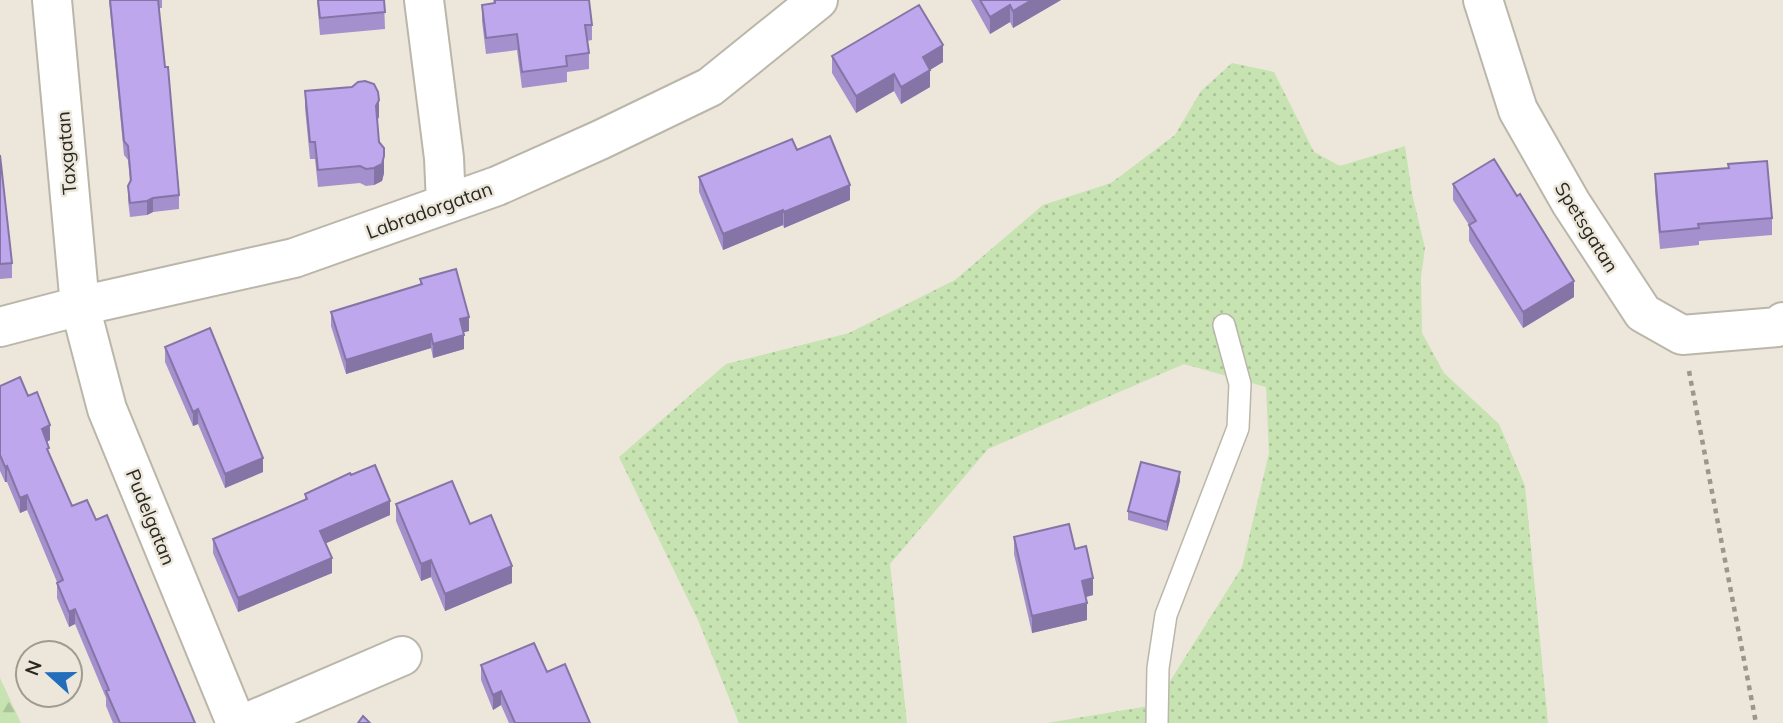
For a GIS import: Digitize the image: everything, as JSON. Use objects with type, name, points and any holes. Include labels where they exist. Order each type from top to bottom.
[{"type":"street","name":"Taxgatan","points":[[52,0],[80,306]]},
{"type":"street","points":[[424,0],[444,158],[446,204]]},
{"type":"street","name":"Labradorgatan","points":[[0,327],[80,306],[294,258],[497,186],[710,87],[818,0]]},
{"type":"street","name":"Spetsgatan","points":[[1483,0],[1518,110],[1571,203],[1643,313],[1682,335]]},
{"type":"street","name":"Pudelgatan","points":[[80,306],[107,409],[236,723]]},
{"type":"street","points":[[1682,335],[1778,327],[1783,322]]},
{"type":"street","points":[[246,723],[402,656]]},
{"type":"lane","points":[[1157,723],[1158,668],[1166,615],[1238,428],[1240,384],[1224,325]]},
{"type":"path","points":[[1682,335],[1756,723]]},
{"type":"green space","points":[[1232,63],[1274,72],[1314,152],[1340,166],[1405,146],[1412,194],[1425,248],[1421,277],[1422,333],[1444,373],[1499,424],[1525,486],[1548,723],[1047,723],[1155,705],[1242,567],[1269,453],[1266,387],[1184,364],[988,449],[890,564],[907,723],[739,723],[698,620],[619,457],[726,364],[849,333],[955,280],[1043,205],[1111,183],[1175,135],[1201,91]]},
{"type":"green space","points":[[0,678],[21,723],[0,723]]},
{"type":"building","points":[[110,0],[158,0],[165,67],[168,67],[179,195],[130,203],[128,146],[124,141]]},
{"type":"building","points":[[318,0],[384,0],[385,12],[320,18]]},
{"type":"building","points":[[495,0],[589,0],[592,25],[585,25],[589,53],[566,56],[567,66],[522,72],[517,34],[486,38],[482,5],[495,3]]},
{"type":"building","points":[[980,0],[1032,0],[1013,11],[1010,5],[990,17]]},
{"type":"building","points":[[919,5],[943,45],[923,57],[930,70],[901,87],[894,74],[856,96],[832,56]]},
{"type":"building","points":[[365,81],[374,84],[378,92],[379,100],[376,106],[379,142],[384,148],[382,164],[366,169],[360,166],[318,170],[315,142],[310,142],[305,91],[352,87]]},
{"type":"building","points":[[830,136],[850,185],[723,234],[699,177],[792,139],[797,150]]},
{"type":"building","points":[[0,155],[12,263],[0,264]]},
{"type":"building","points":[[1494,159],[1517,196],[1520,194],[1574,281],[1523,312],[1469,225],[1476,221],[1453,184]]},
{"type":"building","points":[[1767,161],[1772,218],[1698,224],[1699,228],[1660,232],[1655,174],[1729,168],[1728,164]]},
{"type":"building","points":[[456,269],[469,317],[460,319],[464,335],[433,344],[431,334],[346,360],[331,312],[422,284],[420,279]]},
{"type":"building","points":[[210,328],[263,458],[225,474],[198,409],[193,412],[165,347]]},
{"type":"building","points":[[20,377],[28,396],[37,392],[50,425],[42,429],[49,448],[47,449],[72,506],[87,500],[96,520],[107,515],[195,723],[120,723],[75,609],[69,612],[57,583],[63,580],[27,495],[20,498],[0,455],[0,386]]},
{"type":"building","points":[[1141,462],[1180,472],[1167,522],[1128,511]]},
{"type":"building","points":[[375,465],[390,501],[320,531],[332,558],[238,598],[213,539],[307,499],[305,494],[350,473],[351,475]]},
{"type":"building","points":[[452,481],[470,524],[491,515],[512,566],[445,594],[431,560],[421,564],[396,504]]},
{"type":"building","points":[[1069,524],[1075,549],[1086,546],[1093,578],[1082,581],[1087,603],[1032,616],[1014,537]]},
{"type":"building","points":[[534,643],[547,672],[565,664],[590,723],[515,723],[501,691],[493,695],[481,665]]},
{"type":"building","points":[[363,716],[370,723],[358,723]]}]
